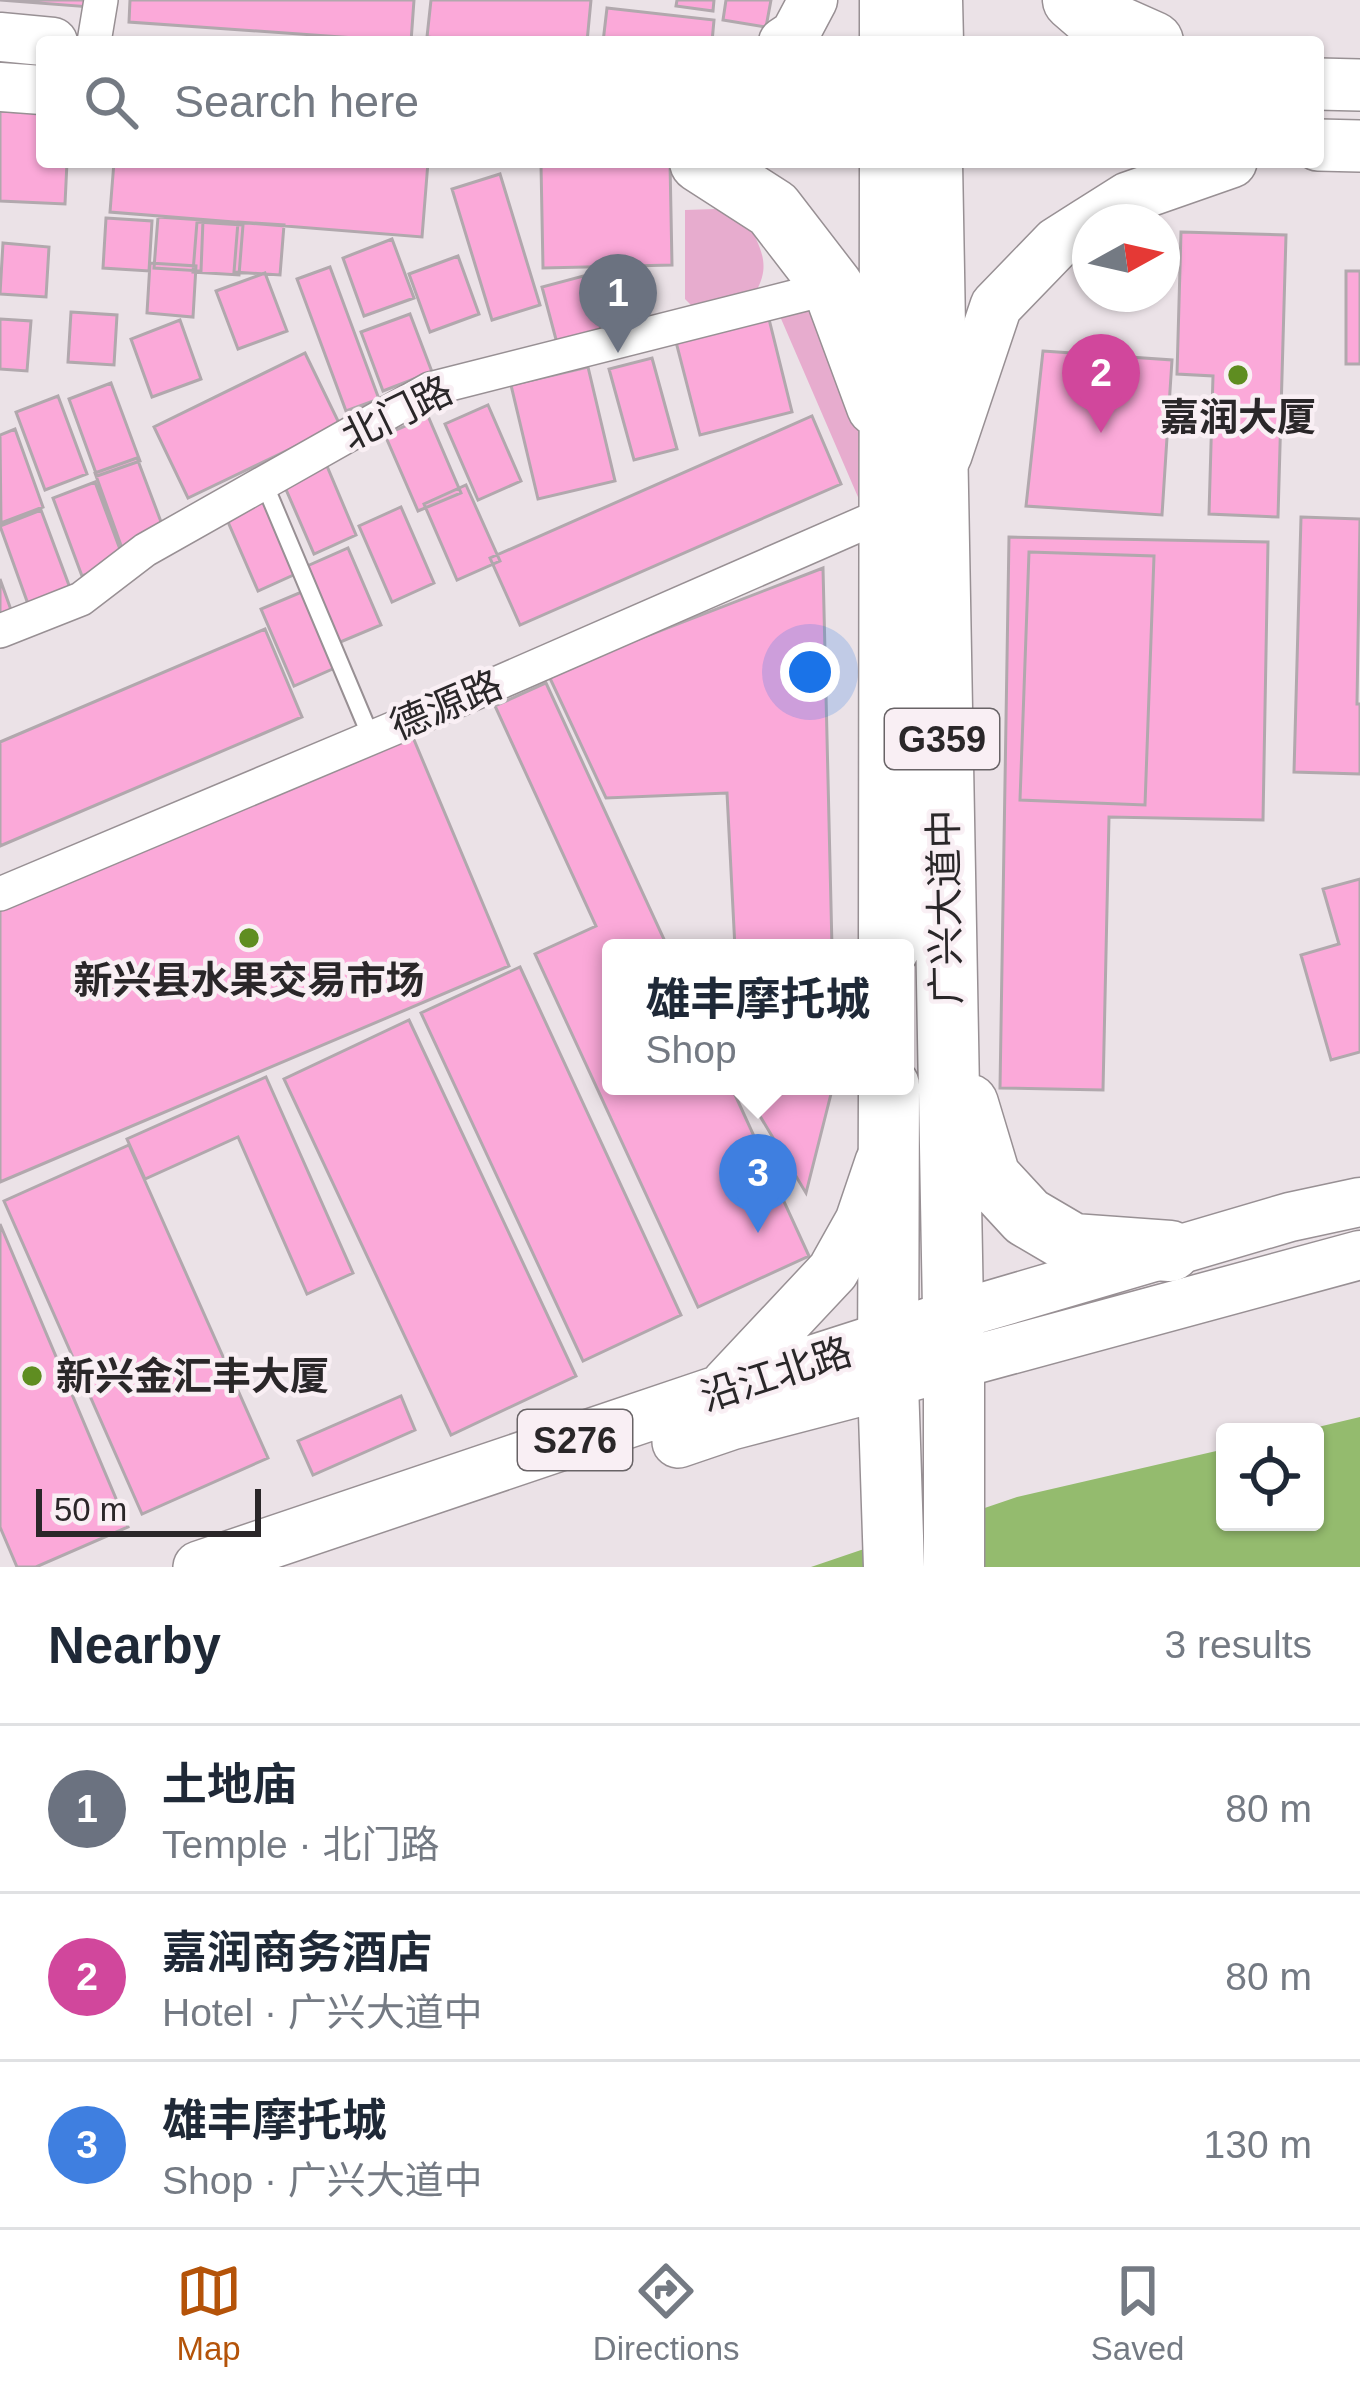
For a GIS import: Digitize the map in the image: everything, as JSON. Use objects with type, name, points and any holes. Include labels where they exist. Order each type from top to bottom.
[{"type":"highway","points":[[890,0],[890,36]]},
{"type":"highway","points":[[932,0],[933,36]]},
{"type":"highway","points":[[1073,0],[1088,13],[1140,36]]},
{"type":"highway","points":[[710,168],[773,208],[833,287],[892,444]]},
{"type":"highway","name":"广兴大道中","points":[[890,168],[892,444],[913,498],[947,1020],[954,1340]]},
{"type":"highway","name":"广兴大道中","points":[[889,939],[932,168]]},
{"type":"highway","points":[[947,1020],[990,1178],[1027,1217],[1073,1244],[1170,1251]]},
{"type":"highway","points":[[889,1112],[888,1360],[894,1567]]},
{"type":"highway","name":"G359","points":[[954,1340],[954,1567]]},
{"type":"main road","points":[[792,36],[813,0]]},
{"type":"main road","points":[[0,38],[36,41]]},
{"type":"main road","points":[[1324,84],[1360,85]]},
{"type":"main road","points":[[0,87],[36,89]]},
{"type":"main road","points":[[1324,145],[1360,146]]},
{"type":"main road","points":[[1118,204],[1214,168]]},
{"type":"main road","points":[[913,498],[996,306],[1072,233]]},
{"type":"main road","points":[[720,1391],[832,1271],[861,1221],[889,1112]]},
{"type":"main road","name":"沿江北路","points":[[954,1340],[1170,1251],[1360,1202]]},
{"type":"main road","name":"沿江北路","points":[[308,1567],[731,1424],[888,1360],[954,1340],[1360,1256]]},
{"type":"main road","name":"沿江北路","points":[[199,1567],[720,1391],[888,1360]]},
{"type":"street","points":[[95,36],[101,0]]},
{"type":"street","name":"北门路","points":[[0,631],[81,599],[145,550],[430,389],[833,287]]},
{"type":"street","name":"德源路","points":[[0,894],[913,498]]},
{"type":"lane","points":[[264,483],[371,737]]},
{"type":"shaded area","points":[[715,209],[747,220],[761,251],[763,270],[750,301],[698,312],[685,299],[685,210]]},
{"type":"shaded area","points":[[827,299],[885,443],[861,504],[779,314]]},
{"type":"shaded area","points":[[1360,1417],[1360,1567],[811,1567],[1017,1497],[1216,1451],[1216,1531],[1324,1531],[1324,1426]]},
{"type":"building","points":[[0,0],[90,0],[90,7]]},
{"type":"building","points":[[130,0],[414,0],[411,36],[326,36],[129,22]]},
{"type":"building","points":[[431,0],[591,0],[588,36],[427,36]]},
{"type":"building","points":[[677,0],[714,0],[713,11],[676,6]]},
{"type":"building","points":[[726,0],[771,0],[766,27],[723,20]]},
{"type":"building","points":[[607,8],[714,20],[713,36],[604,36]]},
{"type":"building","points":[[0,111],[36,113],[36,168],[67,168],[65,204],[0,201]]},
{"type":"building","points":[[114,168],[428,168],[422,237],[110,212]]},
{"type":"building","points":[[541,168],[670,168],[672,265],[543,268]]},
{"type":"building","points":[[500,174],[540,305],[492,320],[452,189]]},
{"type":"building","points":[[158,217],[203,220],[201,271],[154,268]]},
{"type":"building","points":[[106,218],[152,221],[149,271],[103,268]]},
{"type":"building","points":[[197,222],[243,225],[239,275],[193,272]]},
{"type":"building","points":[[238,222],[284,225],[280,275],[234,272]]},
{"type":"building","name":"嘉润大厦","points":[[1181,232],[1286,235],[1278,517],[1209,514],[1213,376],[1177,374]]},
{"type":"building","points":[[392,239],[414,298],[364,316],[343,258]]},
{"type":"building","points":[[3,243],[49,247],[46,297],[0,294]]},
{"type":"building","points":[[458,256],[479,314],[430,332],[409,274]]},
{"type":"building","points":[[150,263],[196,266],[193,317],[147,313]]},
{"type":"building","points":[[330,267],[379,399],[346,411],[297,279]]},
{"type":"building","points":[[1346,271],[1360,271],[1360,364],[1346,364]]},
{"type":"building","points":[[265,273],[287,331],[238,349],[216,291]]},
{"type":"building","points":[[587,275],[603,336],[558,347],[542,287]]},
{"type":"building","points":[[767,311],[792,412],[700,435],[674,334]]},
{"type":"building","points":[[71,312],[117,315],[114,365],[68,362]]},
{"type":"building","points":[[410,314],[432,372],[383,391],[361,332]]},
{"type":"building","points":[[0,319],[31,321],[27,371],[0,369]]},
{"type":"building","points":[[180,320],[201,379],[152,397],[131,339]]},
{"type":"building","points":[[1043,351],[1172,360],[1162,515],[1026,506]]},
{"type":"building","points":[[305,353],[340,425],[188,498],[154,427]]},
{"type":"building","points":[[652,358],[677,449],[634,460],[609,369]]},
{"type":"building","points":[[588,367],[615,481],[538,499],[511,385]]},
{"type":"building","points":[[111,383],[140,461],[97,476],[69,399]]},
{"type":"building","points":[[58,396],[87,474],[45,490],[16,412]]},
{"type":"building","points":[[488,405],[521,481],[478,500],[445,424]]},
{"type":"building","points":[[428,416],[461,493],[418,511],[385,435]]},
{"type":"building","points":[[812,416],[841,484],[520,625],[490,558]]},
{"type":"building","points":[[15,429],[43,507],[1,523],[0,435]]},
{"type":"building","points":[[137,458],[166,535],[123,551],[95,473]]},
{"type":"building","points":[[324,459],[356,535],[314,554],[281,478]]},
{"type":"building","points":[[95,482],[124,560],[82,576],[53,498]]},
{"type":"building","points":[[466,485],[500,561],[457,580],[424,504]]},
{"type":"building","points":[[267,496],[300,572],[258,591],[225,515]]},
{"type":"building","points":[[401,507],[434,583],[392,602],[359,526]]},
{"type":"building","points":[[41,510],[70,588],[28,604],[0,526]]},
{"type":"building","points":[[1301,517],[1360,519],[1360,774],[1294,772]]},
{"type":"building","points":[[1009,537],[1268,542],[1263,820],[1109,817],[1103,1090],[1000,1088]]},
{"type":"building","points":[[348,548],[381,625],[338,643],[305,567]]},
{"type":"building","points":[[1029,552],[1154,556],[1145,805],[1020,800]]},
{"type":"building","points":[[823,568],[832,939],[735,939],[727,793],[606,798],[548,674]]},
{"type":"building","points":[[0,579],[15,621],[0,626]]},
{"type":"building","points":[[304,591],[337,667],[294,686],[261,609]]},
{"type":"building","points":[[265,629],[302,717],[0,846],[0,742]]},
{"type":"building","points":[[546,683],[664,939],[602,939],[602,1095],[735,1095],[809,1256],[698,1307],[535,954],[596,926],[495,706]]},
{"type":"building","name":"新兴县水果交易市场","points":[[412,735],[509,966],[0,1182],[0,910]]},
{"type":"building","points":[[1360,879],[1360,1052],[1331,1060],[1301,955],[1339,944],[1323,889]]},
{"type":"building","points":[[520,967],[681,1315],[583,1361],[421,1013]]},
{"type":"building","points":[[409,1020],[576,1376],[451,1435],[284,1079]]},
{"type":"building","points":[[266,1077],[353,1273],[307,1294],[238,1137],[145,1179],[127,1139]]},
{"type":"building","points":[[747,1095],[831,1095],[806,1193]]},
{"type":"building","points":[[129,1145],[268,1458],[142,1514],[4,1201]]},
{"type":"building","name":"新兴金汇丰大厦","points":[[0,1224],[128,1527],[36,1567],[17,1567],[0,1527]]},
{"type":"building","points":[[401,1396],[415,1430],[313,1475],[298,1441]]},
{"type":"place","name":"土地庙","points":[[618,353]]},
{"type":"place","name":"嘉润大厦","points":[[1238,375]]},
{"type":"place","name":"嘉润商务酒店","points":[[1101,433]]},
{"type":"place","name":"新兴县水果交易市场","points":[[249,938]]},
{"type":"place","name":"雄丰摩托城","points":[[758,1233]]},
{"type":"place","name":"新兴金汇丰大厦","points":[[32,1376]]}]
